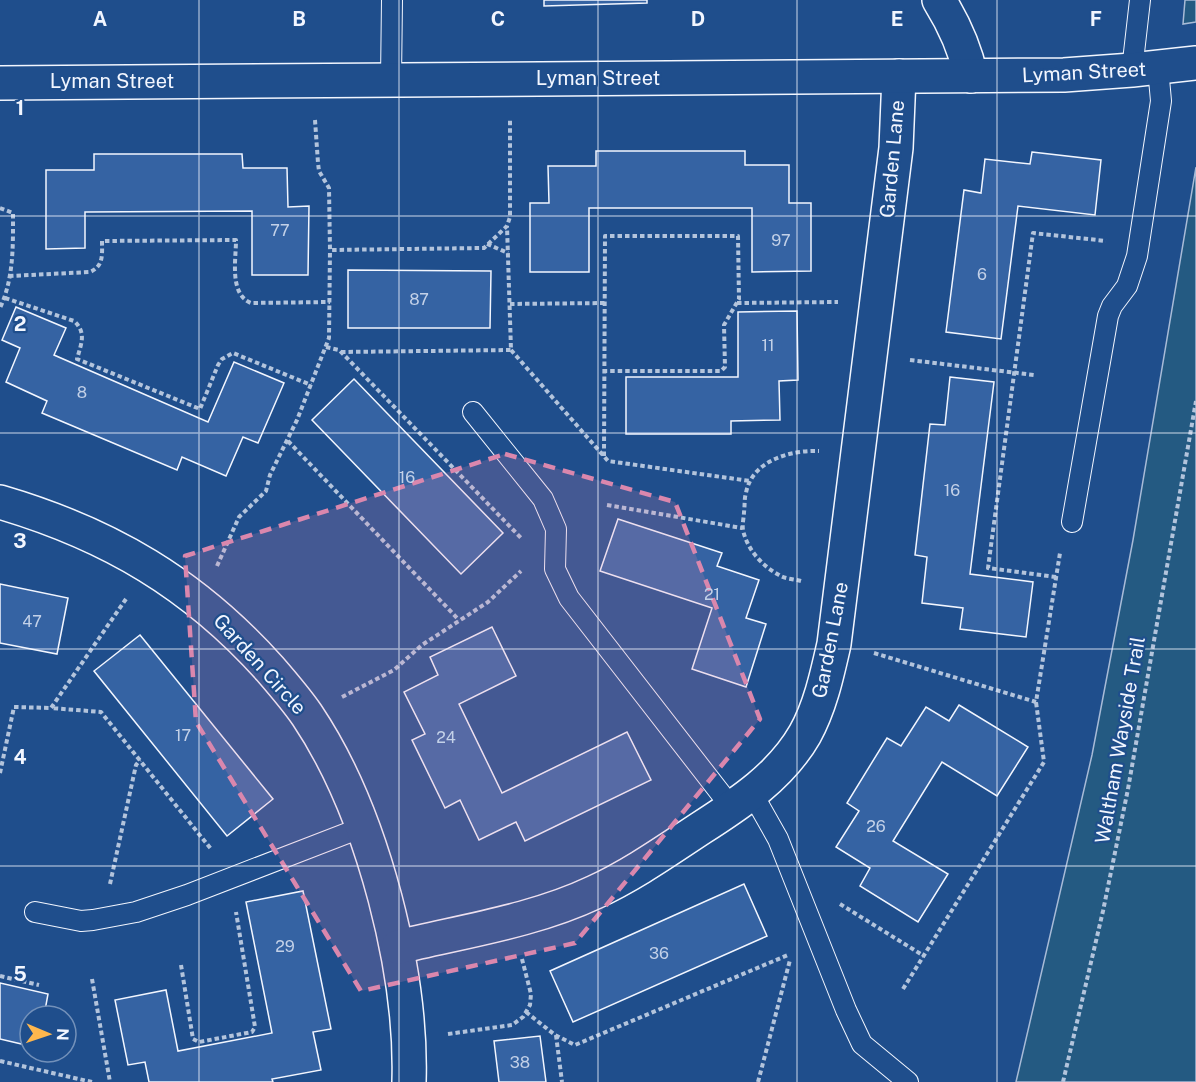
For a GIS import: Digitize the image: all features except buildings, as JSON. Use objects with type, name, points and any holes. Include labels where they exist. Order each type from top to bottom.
[{"type":"street","points":[[939,0],[956,30],[971,76]]},
{"type":"street","name":"Lyman Street","points":[[0,83],[1064,75],[1196,63]]},
{"type":"street","name":"Garden Lane","points":[[398,947],[537,914],[596,892],[634,871],[742,801],[773,775],[804,735],[818,705],[832,654],[895,159],[898,76]]},
{"type":"street","name":"Garden Circle","points":[[0,502],[37,513],[86,532],[165,576],[206,605],[250,646],[306,714],[331,757],[363,827],[377,868],[398,947],[407,1013],[409,1082]]},
{"type":"lane","points":[[391,79],[392,0]]},
{"type":"lane","points":[[1072,522],[1108,316],[1112,306],[1127,286],[1139,245],[1161,101],[1145,69],[1140,0]]},
{"type":"lane","points":[[472,412],[543,499],[556,529],[555,569],[568,598],[742,801],[778,839],[846,1010],[862,1044],[908,1082]]},
{"type":"lane","points":[[35,912],[81,921],[136,912],[187,895],[363,827]]},
{"type":"path","points":[[510,117],[510,217],[507,226],[511,350],[608,461],[750,481]]},
{"type":"path","points":[[217,567],[239,517],[266,491],[270,475],[288,441],[329,338],[329,188],[318,163],[315,118]]},
{"type":"path","points":[[0,208],[13,213],[13,257],[5,298],[0,308]]},
{"type":"path","points":[[330,250],[484,248],[507,226]]},
{"type":"path","points":[[1056,577],[987,568],[1033,233],[1139,245]]},
{"type":"path","points":[[604,456],[605,236],[738,236],[739,299],[724,325],[725,367],[721,371],[605,371]]},
{"type":"path","points":[[9,276],[90,272],[97,269],[102,262],[102,241],[236,240],[236,285],[238,294],[243,300],[251,303],[330,302]]},
{"type":"path","points":[[487,244],[508,253]]},
{"type":"path","points":[[5,298],[74,321],[83,333],[77,359],[200,409],[218,365],[222,359],[233,353],[311,385]]},
{"type":"path","points":[[736,303],[845,302]]},
{"type":"path","points":[[510,304],[605,303]]},
{"type":"path","points":[[326,346],[340,352],[528,546]]},
{"type":"path","points":[[340,352],[511,350]]},
{"type":"path","points":[[907,360],[1034,375]]},
{"type":"path","name":"Waltham Wayside Trail","points":[[1063,1082],[1103,911],[1128,789],[1196,401]]},
{"type":"path","points":[[288,441],[459,620]]},
{"type":"path","points":[[807,582],[780,576],[765,566],[753,553],[742,528],[746,493],[750,481],[771,461],[786,454],[802,451],[826,452]]},
{"type":"path","points":[[607,505],[742,528]]},
{"type":"path","points":[[903,989],[1044,762],[1036,702],[1060,555],[1072,522]]},
{"type":"path","points":[[342,698],[394,670],[422,645],[488,602],[522,569]]},
{"type":"path","points":[[51,708],[130,593]]},
{"type":"path","points":[[870,652],[1036,702]]},
{"type":"path","points":[[0,773],[14,706],[101,712],[215,853]]},
{"type":"path","points":[[102,919],[136,765],[140,760]]},
{"type":"path","points":[[836,901],[924,956]]},
{"type":"path","points":[[181,964],[194,1039],[199,1042],[252,1032],[255,1027],[236,911]]},
{"type":"path","points":[[526,1012],[555,1035],[575,1045],[792,953],[758,1082]]},
{"type":"path","points":[[444,1034],[512,1025],[526,1012],[531,994],[521,954]]},
{"type":"path","points":[[0,976],[39,985]]},
{"type":"path","points":[[92,979],[110,1082]]},
{"type":"path","points":[[555,1035],[562,1082]]},
{"type":"path","points":[[0,1061],[92,1082]]},
{"type":"highlighted area","points":[[505,454],[675,502],[760,719],[575,943],[361,991],[196,722],[185,556]]},
{"type":"shaded area","points":[[1185,0],[1196,0],[1196,22],[1183,24]]},
{"type":"shaded area","points":[[1196,167],[1196,1082],[1016,1082],[1092,755],[1133,540]]}]
